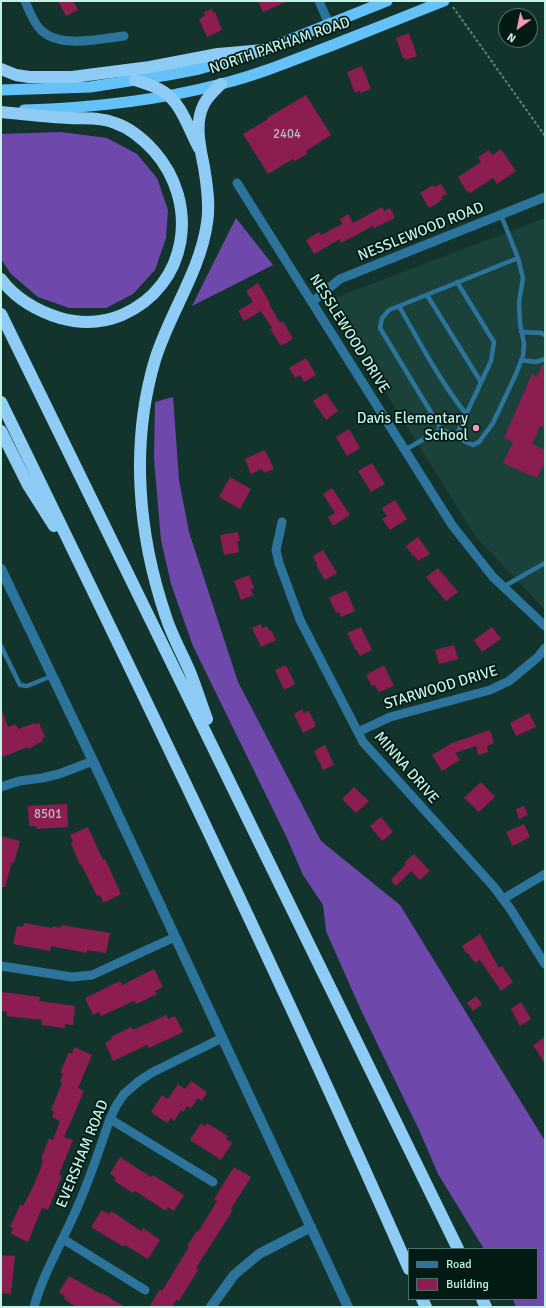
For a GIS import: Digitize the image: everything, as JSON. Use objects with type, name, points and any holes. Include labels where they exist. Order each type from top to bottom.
[{"type":"highway","name":"NORTH PARHAM ROAD","points":[[1,90],[90,87],[199,69],[264,50],[387,1]]},
{"type":"highway","name":"NORTH PARHAM ROAD","points":[[1,112],[115,105],[169,96],[221,84],[296,60],[448,3]]},
{"type":"highway","points":[[1,68],[16,75],[29,77],[72,77],[137,69],[218,54],[264,50]]},
{"type":"highway","points":[[135,80],[156,87],[169,96],[179,107],[201,153]]},
{"type":"highway","points":[[221,84],[208,97],[201,111],[198,125],[205,173],[208,221],[198,258],[161,342],[148,386],[140,446],[141,499],[148,551],[160,601],[172,633],[190,673],[226,773]]},
{"type":"highway","points":[[1,112],[70,118],[93,118],[115,123],[126,128],[143,140],[162,160],[172,176],[178,191],[182,216],[181,240],[178,252],[166,280],[144,303],[133,310],[116,317],[92,322],[68,320],[51,315],[24,300],[13,292],[1,279]]},
{"type":"highway","points":[[1,314],[458,1248]]},
{"type":"highway","points":[[1,402],[206,824],[408,1266]]},
{"type":"highway","points":[[1,431],[28,485],[82,569]]},
{"type":"street","points":[[25,1],[39,28],[46,35],[56,40],[73,41],[124,36]]},
{"type":"street","points":[[319,1],[329,24]]},
{"type":"street","name":"NESSLEWOOD DRIVE","points":[[237,183],[452,524],[479,560],[503,587],[545,626]]},
{"type":"street","name":"NESSLEWOOD ROAD","points":[[312,302],[340,279],[545,197]]},
{"type":"street","name":"MINNA DRIVE","points":[[282,522],[276,550],[279,563],[300,620],[363,742],[494,887],[526,933],[545,964]]},
{"type":"street","points":[[1,569],[93,761],[348,1307]]},
{"type":"street","name":"STARWOOD DRIVE","points":[[358,732],[390,717],[490,690],[509,681],[538,657],[545,648]]},
{"type":"street","points":[[1,787],[19,780],[42,778],[59,774],[93,761]]},
{"type":"street","points":[[503,900],[545,874]]},
{"type":"street","points":[[1,966],[72,977],[92,975],[175,937]]},
{"type":"street","name":"EVERSHAM ROAD","points":[[34,1307],[45,1273],[80,1203],[110,1119],[124,1094],[139,1081],[153,1072],[222,1038]]},
{"type":"street","points":[[110,1119],[213,1182]]},
{"type":"street","points":[[212,1306],[234,1275],[259,1254],[311,1227]]},
{"type":"street","points":[[63,1239],[145,1290]]},
{"type":"lane","points":[[501,215],[518,258],[523,278],[518,302],[521,332],[524,344],[521,360],[516,374],[493,423],[479,442],[473,445],[468,444],[441,429],[380,328],[382,318],[389,310],[518,258]]},
{"type":"lane","points":[[456,436],[491,360],[494,342],[457,282]]},
{"type":"lane","points":[[427,295],[481,382]]},
{"type":"lane","points":[[399,306],[427,356],[455,400],[466,414]]},
{"type":"lane","points":[[521,332],[541,333],[545,335]]},
{"type":"lane","points":[[521,360],[536,362],[545,359]]},
{"type":"lane","points":[[405,450],[441,429]]},
{"type":"lane","points":[[503,587],[545,563]]},
{"type":"lane","points":[[1,646],[20,685],[27,686],[52,676]]},
{"type":"path","points":[[448,3],[545,136]]},
{"type":"shaded area","points":[[61,132],[107,138],[137,154],[157,178],[168,210],[166,238],[155,270],[133,294],[106,308],[69,308],[38,297],[11,274],[1,259],[1,134]]},
{"type":"shaded area","points":[[236,218],[273,265],[192,306]]},
{"type":"shaded area","name":"Davis Elementary School","points":[[545,218],[545,610],[476,537],[339,318],[337,297]]},
{"type":"shaded area","points":[[173,397],[179,480],[189,532],[238,682],[321,841],[400,905],[545,1141],[545,1307],[516,1307],[513,1300],[538,1300],[538,1248],[483,1248],[438,1174],[420,1132],[360,1008],[326,931],[323,905],[303,875],[287,838],[193,646],[171,584],[161,540],[154,459],[155,402]]},
{"type":"building","points":[[58,1],[73,1],[78,10],[66,16]]},
{"type":"building","points":[[258,1],[288,1],[263,12]]},
{"type":"building","points":[[212,9],[213,12],[215,12],[222,30],[207,37],[199,19],[205,16],[204,12]]},
{"type":"building","points":[[409,33],[417,56],[405,60],[396,38]]},
{"type":"building","points":[[362,66],[371,89],[360,93],[360,91],[355,93],[347,72]]},
{"type":"building","points":[[306,95],[331,135],[306,151],[307,154],[295,161],[293,159],[268,174],[243,134]]},
{"type":"building","points":[[501,149],[516,171],[497,184],[493,178],[470,193],[469,191],[467,192],[458,177],[481,162],[478,157],[489,150],[492,155]]},
{"type":"building","points":[[441,184],[447,194],[441,197],[442,199],[438,203],[429,208],[420,193],[433,185],[434,187]]},
{"type":"building","points":[[382,207],[384,211],[390,208],[395,218],[374,228],[373,226],[341,243],[340,239],[314,254],[306,240],[319,232],[321,235],[342,224],[340,219],[348,214],[353,223]]},
{"type":"building","points":[[258,283],[280,323],[283,321],[293,339],[281,346],[261,311],[244,321],[238,311],[253,302],[246,291]]},
{"type":"building","points":[[306,358],[316,375],[304,382],[300,375],[295,378],[289,368]]},
{"type":"building","points":[[545,363],[545,428],[540,426],[532,444],[545,450],[545,462],[537,478],[503,463],[513,442],[504,438],[532,374],[537,377],[543,364]]},
{"type":"building","points":[[326,393],[338,411],[326,420],[313,401]]},
{"type":"building","points":[[349,429],[360,448],[347,456],[336,437]]},
{"type":"building","points":[[265,450],[274,469],[264,473],[262,469],[251,474],[245,459]]},
{"type":"building","points":[[372,463],[385,484],[371,492],[358,471]]},
{"type":"building","points":[[230,477],[251,489],[240,509],[219,497]]},
{"type":"building","points":[[332,488],[350,515],[333,526],[328,517],[335,513],[323,494]]},
{"type":"building","points":[[395,500],[407,519],[390,530],[382,519],[387,516],[382,508]]},
{"type":"building","points":[[238,532],[240,541],[237,541],[239,552],[224,555],[220,535]]},
{"type":"building","points":[[418,537],[430,554],[418,561],[406,546]]},
{"type":"building","points":[[323,550],[337,573],[325,580],[316,565],[317,564],[313,556]]},
{"type":"building","points":[[438,568],[458,592],[446,601],[426,577]]},
{"type":"building","points":[[249,575],[254,588],[251,590],[253,595],[241,600],[234,581]]},
{"type":"building","points":[[346,590],[355,611],[341,617],[339,612],[336,613],[329,598]]},
{"type":"building","points":[[261,624],[262,628],[267,626],[269,631],[271,630],[276,640],[261,647],[252,628]]},
{"type":"building","points":[[361,627],[372,650],[360,656],[347,633]]},
{"type":"building","points":[[492,627],[501,639],[482,652],[474,640]]},
{"type":"building","points":[[454,645],[458,659],[439,664],[435,650]]},
{"type":"building","points":[[286,665],[295,684],[284,690],[275,670]]},
{"type":"building","points":[[384,665],[394,686],[379,692],[375,685],[372,686],[366,675]]},
{"type":"building","points":[[302,709],[304,713],[309,711],[316,726],[303,733],[294,714]]},
{"type":"building","points":[[2,711],[8,727],[16,724],[18,729],[39,723],[45,737],[42,738],[43,741],[28,749],[27,747],[3,757],[1,752]]},
{"type":"building","points":[[529,713],[536,727],[516,736],[510,723]]},
{"type":"building","points":[[490,730],[494,743],[487,746],[488,752],[478,755],[476,746],[455,753],[460,760],[442,771],[432,755],[452,743]]},
{"type":"building","points":[[325,745],[334,765],[323,770],[314,751]]},
{"type":"building","points":[[481,782],[495,797],[479,812],[464,798]]},
{"type":"building","points":[[354,787],[369,801],[356,813],[342,799]]},
{"type":"building","points":[[67,804],[68,827],[37,829],[36,826],[29,826],[28,806]]},
{"type":"building","points":[[524,806],[528,815],[519,819],[516,809]]},
{"type":"building","points":[[381,817],[393,832],[382,841],[370,826]]},
{"type":"building","points":[[524,824],[530,837],[513,846],[506,832]]},
{"type":"building","points":[[88,827],[121,894],[103,903],[100,895],[97,896],[81,864],[80,865],[71,843],[73,842],[70,835]]},
{"type":"building","points":[[1,836],[20,841],[5,887],[1,887]]},
{"type":"building","points":[[414,854],[430,871],[420,880],[411,871],[396,886],[391,880],[406,864],[404,863]]},
{"type":"building","points":[[24,923],[52,928],[53,926],[60,928],[61,925],[110,933],[106,953],[87,950],[87,953],[51,946],[50,951],[13,944],[17,926],[23,927]]},
{"type":"building","points":[[480,934],[499,968],[502,966],[513,982],[501,991],[480,960],[475,963],[462,946]]},
{"type":"building","points":[[154,969],[163,987],[155,991],[157,994],[136,1004],[134,1001],[101,1016],[99,1012],[93,1015],[85,998],[120,981],[122,985]]},
{"type":"building","points":[[2,992],[40,997],[39,1001],[75,1006],[73,1025],[65,1024],[65,1028],[41,1025],[42,1020],[6,1016],[7,1012],[1,1011]]},
{"type":"building","points":[[476,996],[482,1004],[473,1011],[467,1003]]},
{"type":"building","points":[[521,1002],[531,1019],[520,1026],[511,1009]]},
{"type":"building","points":[[166,1015],[168,1019],[175,1016],[183,1032],[149,1048],[147,1045],[113,1061],[105,1043],[112,1039],[111,1037],[131,1027],[133,1030]]},
{"type":"building","points":[[545,1037],[545,1064],[533,1045]]},
{"type":"building","points":[[74,1047],[92,1055],[78,1088],[84,1091],[64,1137],[73,1140],[59,1174],[62,1176],[48,1210],[42,1208],[28,1242],[11,1234],[13,1228],[10,1227],[20,1205],[23,1206],[31,1191],[41,1168],[43,1160],[41,1159],[49,1138],[53,1140],[60,1121],[52,1117],[54,1111],[51,1110],[62,1083],[60,1081],[63,1074],[60,1073],[69,1052],[72,1054]]},
{"type":"building","points":[[191,1081],[207,1092],[202,1101],[198,1098],[191,1108],[187,1106],[183,1112],[181,1110],[174,1121],[171,1118],[167,1123],[151,1112],[162,1095],[168,1099],[178,1084],[185,1089]]},
{"type":"building","points":[[201,1123],[205,1126],[207,1123],[228,1136],[226,1139],[232,1143],[221,1160],[190,1140]]},
{"type":"building","points":[[120,1157],[151,1177],[153,1175],[184,1195],[174,1211],[168,1207],[166,1211],[135,1191],[133,1193],[114,1181],[116,1178],[110,1174]]},
{"type":"building","points":[[234,1167],[251,1177],[231,1209],[233,1210],[196,1268],[198,1270],[179,1301],[177,1299],[172,1307],[149,1307],[160,1289],[162,1291],[189,1247],[187,1246],[197,1231],[198,1232],[217,1201],[214,1199]]},
{"type":"building","points":[[102,1210],[109,1214],[111,1211],[141,1231],[143,1228],[160,1240],[148,1259],[125,1245],[124,1247],[91,1227]]},
{"type":"building","points":[[1,1255],[15,1256],[11,1294],[1,1293]]},
{"type":"building","points":[[69,1276],[125,1307],[76,1307],[64,1299],[65,1296],[59,1292]]},
{"type":"place","name":"Davis Elementary School","points":[[476,428]]}]
